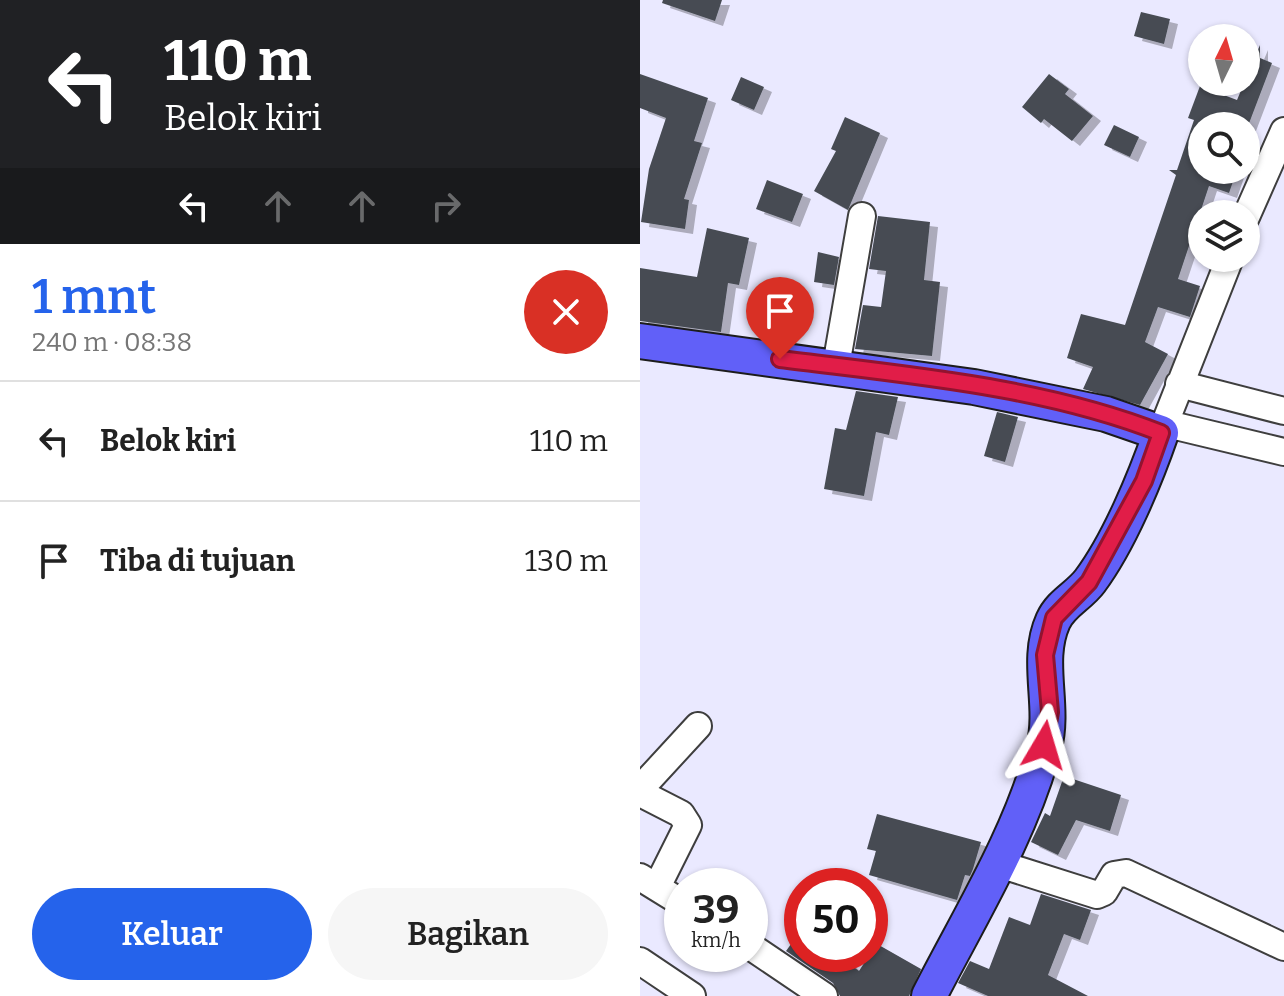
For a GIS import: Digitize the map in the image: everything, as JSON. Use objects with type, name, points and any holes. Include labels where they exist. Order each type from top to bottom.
[{"type":"main road","points":[[640,341],[836,366],[1164,422],[1144,481],[1089,582],[1054,618],[1045,655],[1050,712],[1044,745],[1026,803],[929,996]]},
{"type":"street","points":[[1254,200],[1284,131]]},
{"type":"street","points":[[836,366],[862,216]]},
{"type":"street","points":[[1164,422],[1224,272]]},
{"type":"street","points":[[1179,384],[1284,411]]},
{"type":"street","points":[[1164,422],[1284,436]]},
{"type":"street","points":[[1164,422],[1284,452]]},
{"type":"street","points":[[648,882],[688,825],[681,814],[640,791],[698,726]]},
{"type":"street","points":[[996,863],[1097,895],[1104,892],[1114,875],[1126,873],[1284,947]]},
{"type":"street","points":[[768,958],[824,996]]},
{"type":"street","points":[[640,961],[692,996]]},
{"type":"building","points":[[663,0],[722,0],[715,21],[662,3]]},
{"type":"building","points":[[1141,12],[1170,19],[1164,44],[1134,36]]},
{"type":"building","points":[[1260,58],[1272,63],[1260,94]]},
{"type":"building","points":[[640,74],[708,98],[694,141],[702,143],[684,199],[689,200],[685,229],[641,222],[649,169],[666,118],[640,108]]},
{"type":"building","points":[[1049,74],[1069,89],[1065,94],[1093,116],[1072,141],[1044,119],[1041,123],[1022,107]]},
{"type":"building","points":[[741,77],[764,87],[754,110],[731,100]]},
{"type":"building","points":[[1196,96],[1226,96],[1237,100],[1239,96],[1259,96],[1253,112],[1190,112]]},
{"type":"building","points":[[845,117],[880,133],[848,210],[814,191],[836,151],[831,149]]},
{"type":"building","points":[[1114,125],[1139,137],[1130,157],[1104,145]]},
{"type":"building","points":[[1188,138],[1188,184],[1232,184],[1229,193],[1209,186],[1204,200],[1188,200],[1188,249],[1178,279],[1200,286],[1190,317],[1158,307],[1145,342],[1168,354],[1140,405],[1083,389],[1093,367],[1067,358],[1081,314],[1125,325],[1176,175],[1169,170],[1177,170]]},
{"type":"building","points":[[767,180],[803,194],[792,222],[756,209]]},
{"type":"building","points":[[878,216],[930,222],[924,280],[940,282],[932,356],[855,349],[863,305],[881,307],[886,271],[869,269]]},
{"type":"building","points":[[707,228],[749,238],[739,285],[728,283],[721,332],[640,321],[640,268],[697,277]]},
{"type":"building","points":[[818,252],[839,257],[834,285],[814,282]]},
{"type":"building","points":[[856,391],[898,397],[889,435],[876,432],[864,496],[824,489],[835,428],[846,430]]},
{"type":"building","points":[[997,412],[1018,417],[1005,462],[984,456]]},
{"type":"building","points":[[1064,776],[1121,795],[1110,831],[1076,820],[1058,855],[1031,842],[1045,813],[1050,816]]},
{"type":"building","points":[[877,814],[981,842],[973,869],[970,876],[965,875],[957,900],[888,880],[888,868],[871,868],[876,851],[867,849]]},
{"type":"building","points":[[1041,894],[1091,910],[1080,940],[1064,934],[1048,975],[1088,996],[988,996],[958,983],[970,961],[989,969],[1009,917],[1030,925]]},
{"type":"building","points":[[888,950],[921,969],[909,996],[840,996],[833,983],[817,972],[888,972]]},
{"type":"route","points":[[780,359],[1045,400],[1106,414],[1161,433],[1144,481],[1089,582],[1054,618],[1045,655],[1050,712],[1044,745]]}]
